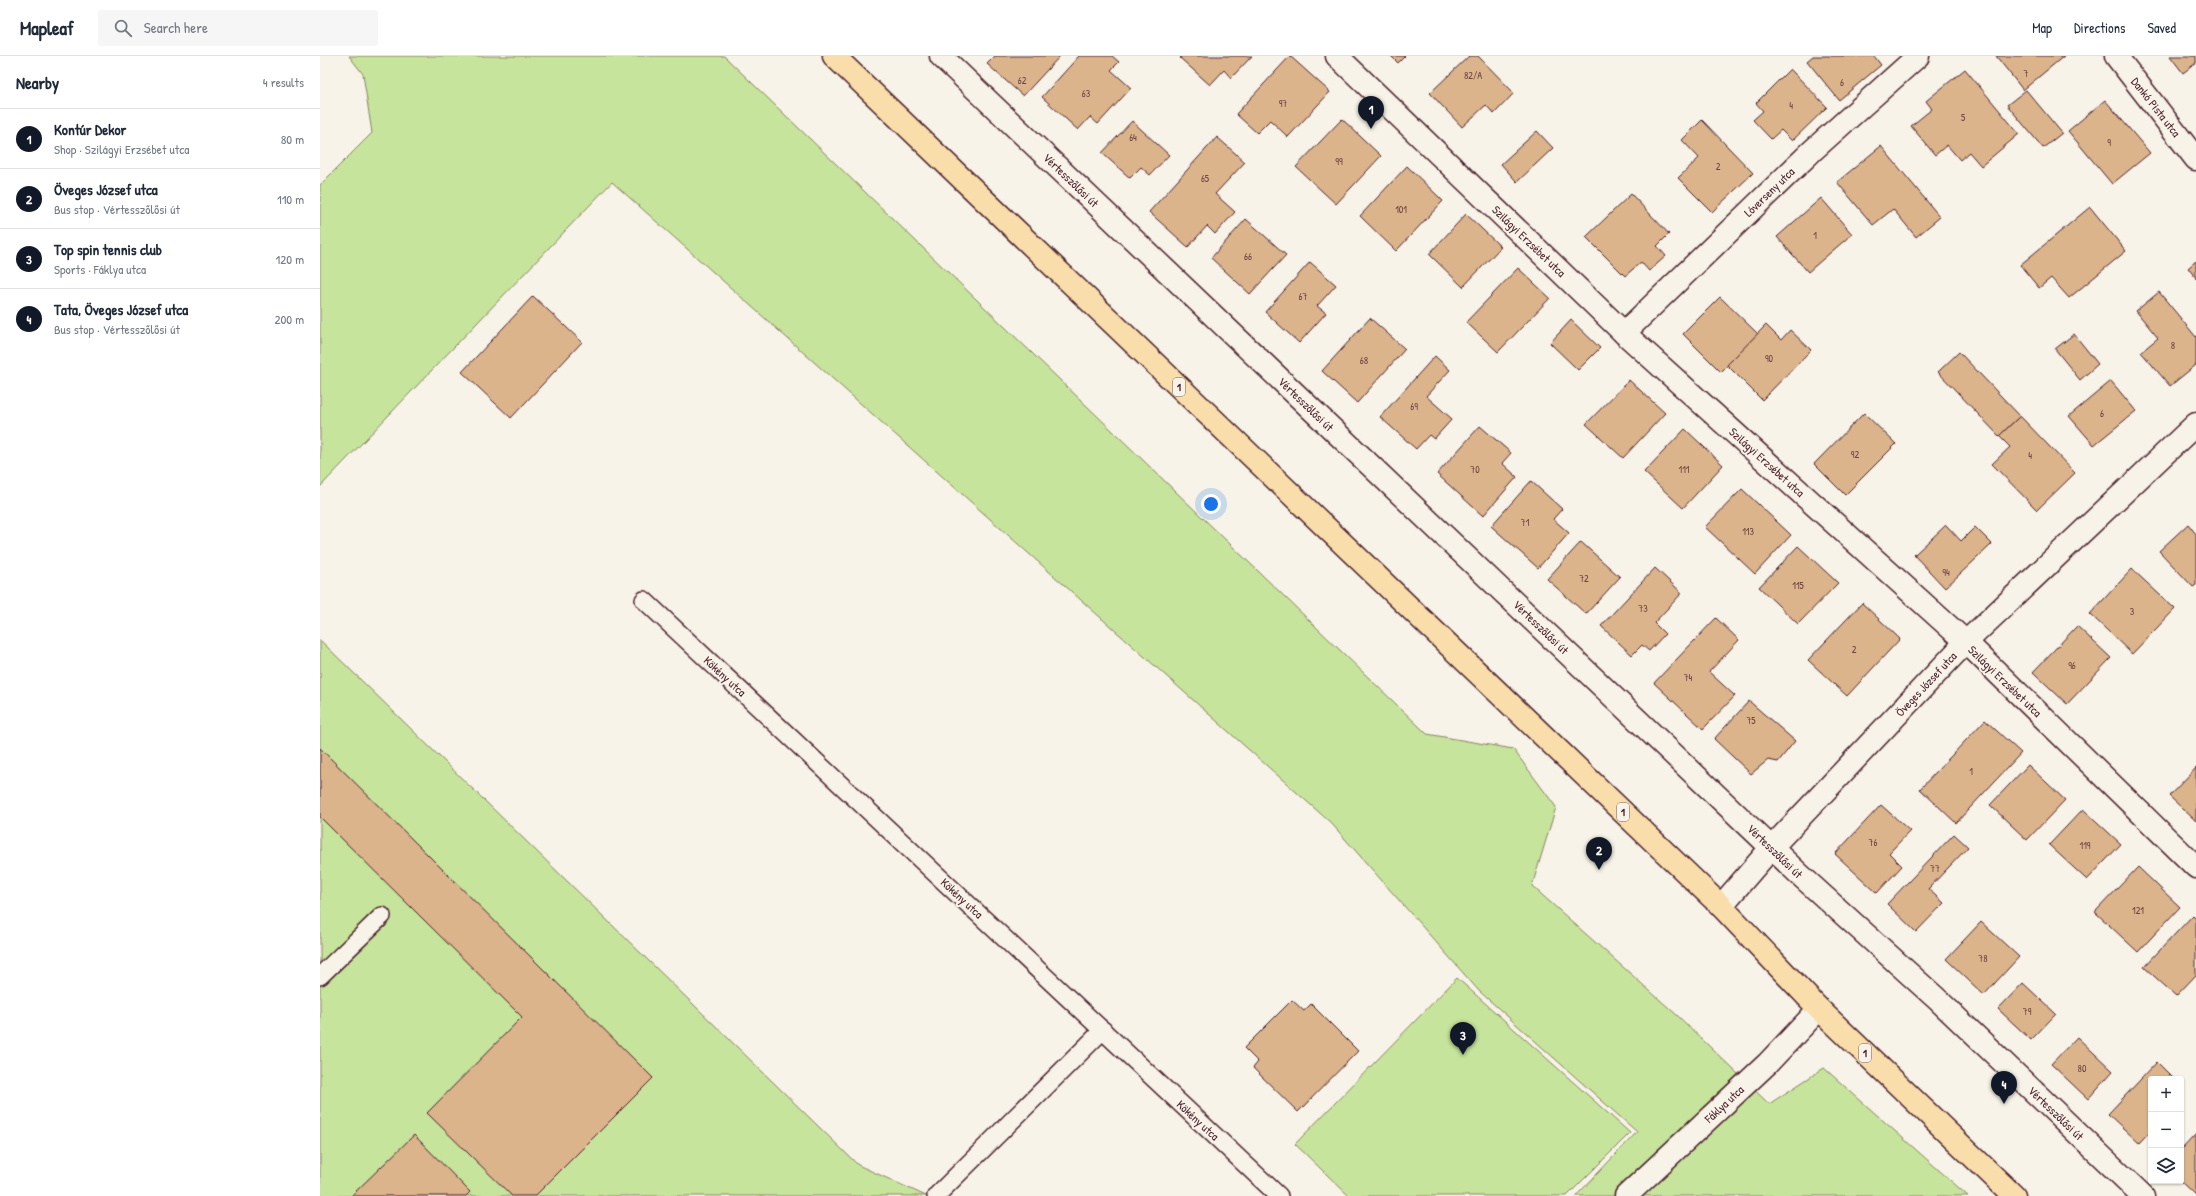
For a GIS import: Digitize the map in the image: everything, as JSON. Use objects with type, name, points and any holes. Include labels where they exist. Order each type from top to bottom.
[{"type":"main road","name":"1","points":[[834,56],[1721,906],[1819,1009],[2014,1196]]},
{"type":"street","name":"Vértesszőlősi út","points":[[941,56],[1772,847],[1936,999],[2143,1196]]},
{"type":"street","name":"Szilágyi Erzsébet utca","points":[[1337,56],[1624,333],[1966,642],[2196,867]]},
{"type":"street","name":"Lóverseny utca","points":[[1624,333],[1812,151],[1918,56]]},
{"type":"street","name":"Dankó Pista utca","points":[[2116,56],[2196,159]]},
{"type":"street","name":"Öveges József utca","points":[[1721,906],[1772,847],[1966,642],[2196,424]]},
{"type":"street","name":"Fáklya utca","points":[[1626,1196],[1767,1064],[1819,1009]]},
{"type":"lane","name":"Kökény utca","points":[[644,600],[1279,1196]]},
{"type":"lane","points":[[320,976],[382,916]]},
{"type":"lane","points":[[936,1196],[1103,1030]]},
{"type":"green space","points":[[349,56],[724,56],[1427,734],[1513,749],[1556,807],[1532,886],[1678,1016],[1769,1104],[1824,1068],[1968,1196],[1576,1196],[1637,1132],[1479,991],[1331,823],[612,182],[320,487],[320,185],[372,133],[363,74]]},
{"type":"green space","points":[[320,640],[858,1165],[926,1196],[320,1196]]},
{"type":"green space","points":[[1457,978],[1630,1133],[1567,1196],[1349,1196],[1295,1144]]},
{"type":"building","points":[[995,56],[1060,56],[1023,96],[987,64]]},
{"type":"building","points":[[1079,56],[1112,56],[1119,62],[1111,70],[1131,88],[1098,124],[1090,117],[1078,130],[1042,97]]},
{"type":"building","points":[[1182,56],[1252,56],[1231,78],[1224,70],[1210,85],[1180,58]]},
{"type":"building","points":[[1290,56],[1330,92],[1288,137],[1270,120],[1257,133],[1236,114]]},
{"type":"building","points":[[1391,56],[1405,56],[1398,63]]},
{"type":"building","points":[[1469,56],[1478,56],[1514,93],[1494,114],[1486,105],[1462,127],[1430,93]]},
{"type":"building","points":[[1813,56],[1874,56],[1881,65],[1839,100],[1807,61]]},
{"type":"building","points":[[1996,56],[2064,56],[2023,90]]},
{"type":"building","points":[[2170,56],[2196,56],[2196,63],[2183,73]]},
{"type":"building","points":[[1790,69],[1827,107],[1792,141],[1781,130],[1771,139],[1753,120],[1763,111],[1756,103]]},
{"type":"building","points":[[1965,69],[2019,134],[1981,166],[1969,152],[1960,160],[1947,145],[1935,155],[1911,126],[1932,109],[1926,101]]},
{"type":"building","points":[[2026,90],[2062,133],[2043,148],[2007,105]]},
{"type":"building","points":[[2105,100],[2150,153],[2112,184],[2068,131]]},
{"type":"building","points":[[1342,119],[1381,156],[1336,204],[1296,167]]},
{"type":"building","points":[[1702,120],[1753,173],[1712,212],[1678,178],[1699,158],[1682,140]]},
{"type":"building","points":[[1132,121],[1169,155],[1150,175],[1141,167],[1130,178],[1102,153]]},
{"type":"building","points":[[1537,131],[1553,148],[1517,182],[1501,164]]},
{"type":"building","points":[[1217,137],[1245,162],[1215,194],[1235,212],[1215,234],[1207,226],[1188,247],[1149,212]]},
{"type":"building","points":[[1881,146],[1940,217],[1916,237],[1893,209],[1873,225],[1837,182]]},
{"type":"building","points":[[1407,166],[1443,201],[1396,251],[1360,216]]},
{"type":"building","points":[[1631,194],[1669,234],[1657,246],[1666,256],[1649,271],[1641,262],[1625,276],[1586,237]]},
{"type":"building","points":[[1821,198],[1852,234],[1808,272],[1777,237]]},
{"type":"building","points":[[2090,207],[2126,251],[2069,298],[2051,278],[2039,288],[2020,265]]},
{"type":"building","points":[[1466,214],[1501,247],[1463,287],[1429,254]]},
{"type":"building","points":[[1246,219],[1286,255],[1250,294],[1211,258]]},
{"type":"building","points":[[2196,261],[2196,278],[2188,268]]},
{"type":"building","points":[[1310,262],[1336,285],[1317,306],[1326,313],[1299,343],[1265,312]]},
{"type":"building","points":[[1518,268],[1550,298],[1498,352],[1466,322]]},
{"type":"building","points":[[2159,292],[2196,337],[2196,365],[2170,386],[2141,352],[2158,338],[2136,311]]},
{"type":"building","points":[[533,296],[582,342],[511,418],[462,372]]},
{"type":"building","points":[[1720,297],[1758,334],[1721,372],[1683,334]]},
{"type":"building","points":[[1370,318],[1405,349],[1357,403],[1322,371]]},
{"type":"building","points":[[1571,320],[1600,348],[1578,370],[1550,343]]},
{"type":"building","points":[[1766,325],[1781,340],[1790,330],[1811,350],[1762,400],[1727,365]]},
{"type":"building","points":[[2074,334],[2098,364],[2080,380],[2055,349]]},
{"type":"building","points":[[1959,352],[2020,416],[1999,436],[1938,372]]},
{"type":"building","points":[[1435,356],[1450,370],[1426,396],[1452,419],[1434,439],[1429,435],[1416,449],[1380,417]]},
{"type":"building","points":[[1629,380],[1665,413],[1623,458],[1586,424]]},
{"type":"building","points":[[2111,381],[2136,411],[2094,445],[2069,416]]},
{"type":"building","points":[[1864,413],[1896,444],[1845,495],[1814,464]]},
{"type":"building","points":[[2020,416],[2075,473],[2037,510],[1992,464],[2010,447],[1999,436]]},
{"type":"building","points":[[1480,426],[1511,453],[1502,463],[1517,477],[1483,516],[1437,474]]},
{"type":"building","points":[[1685,429],[1723,465],[1683,508],[1644,472]]},
{"type":"building","points":[[1531,481],[1562,509],[1553,519],[1569,533],[1538,568],[1491,526]]},
{"type":"building","points":[[1742,489],[1791,535],[1755,574],[1705,527]]},
{"type":"building","points":[[2188,524],[2196,534],[2196,585],[2193,587],[2159,551]]},
{"type":"building","points":[[1946,525],[1961,541],[1975,527],[1992,544],[1945,588],[1914,555]]},
{"type":"building","points":[[1581,542],[1620,577],[1586,614],[1547,579]]},
{"type":"building","points":[[1798,546],[1838,583],[1798,624],[1759,587]]},
{"type":"building","points":[[1655,568],[1682,593],[1654,623],[1665,634],[1649,651],[1642,645],[1632,655],[1601,626]]},
{"type":"building","points":[[2132,569],[2175,609],[2132,654],[2090,614]]},
{"type":"building","points":[[1862,603],[1900,639],[1847,696],[1808,660]]},
{"type":"building","points":[[1716,618],[1739,640],[1709,672],[1735,696],[1703,729],[1654,683]]},
{"type":"building","points":[[2077,626],[2111,658],[2067,704],[2033,672]]},
{"type":"building","points":[[1749,701],[1795,741],[1778,762],[1768,760],[1751,774],[1714,739]]},
{"type":"building","points":[[1985,720],[2021,753],[1956,823],[1920,789]]},
{"type":"building","points":[[320,748],[653,1078],[535,1196],[512,1196],[427,1113],[522,1017],[320,817]]},
{"type":"building","points":[[2028,765],[2065,800],[2027,840],[1990,805]]},
{"type":"building","points":[[2196,768],[2196,821],[2169,796]]},
{"type":"building","points":[[1881,805],[1910,831],[1889,853],[1902,866],[1877,893],[1835,854]]},
{"type":"building","points":[[2083,809],[2121,844],[2087,880],[2049,845]]},
{"type":"building","points":[[1954,834],[1968,847],[1928,889],[1944,903],[1916,932],[1887,904]]},
{"type":"building","points":[[2138,867],[2180,907],[2138,952],[2095,912]]},
{"type":"building","points":[[2193,915],[2196,918],[2196,975],[2176,996],[2144,967]]},
{"type":"building","points":[[1981,922],[2019,957],[1984,995],[1946,959]]},
{"type":"building","points":[[2023,983],[2056,1014],[2031,1040],[1998,1009]]},
{"type":"building","points":[[1292,1000],[1304,1011],[1311,1004],[1358,1051],[1298,1112],[1253,1068],[1258,1062],[1244,1048]]},
{"type":"building","points":[[2077,1037],[2113,1071],[2088,1099],[2051,1064]]},
{"type":"building","points":[[2157,1062],[2171,1076],[2148,1076],[2148,1133],[2139,1143],[2108,1114]]},
{"type":"building","points":[[2196,1134],[2196,1195],[2184,1184],[2184,1147]]},
{"type":"building","points":[[414,1135],[470,1192],[466,1196],[351,1196]]},
{"type":"place","name":"Kontúr Dekor","points":[[1371,129]]},
{"type":"place","name":"Öveges József utca","points":[[1599,870]]},
{"type":"place","name":"Top spin tennis club","points":[[1463,1055]]},
{"type":"place","name":"Tata, Öveges József utca","points":[[2004,1104]]}]
